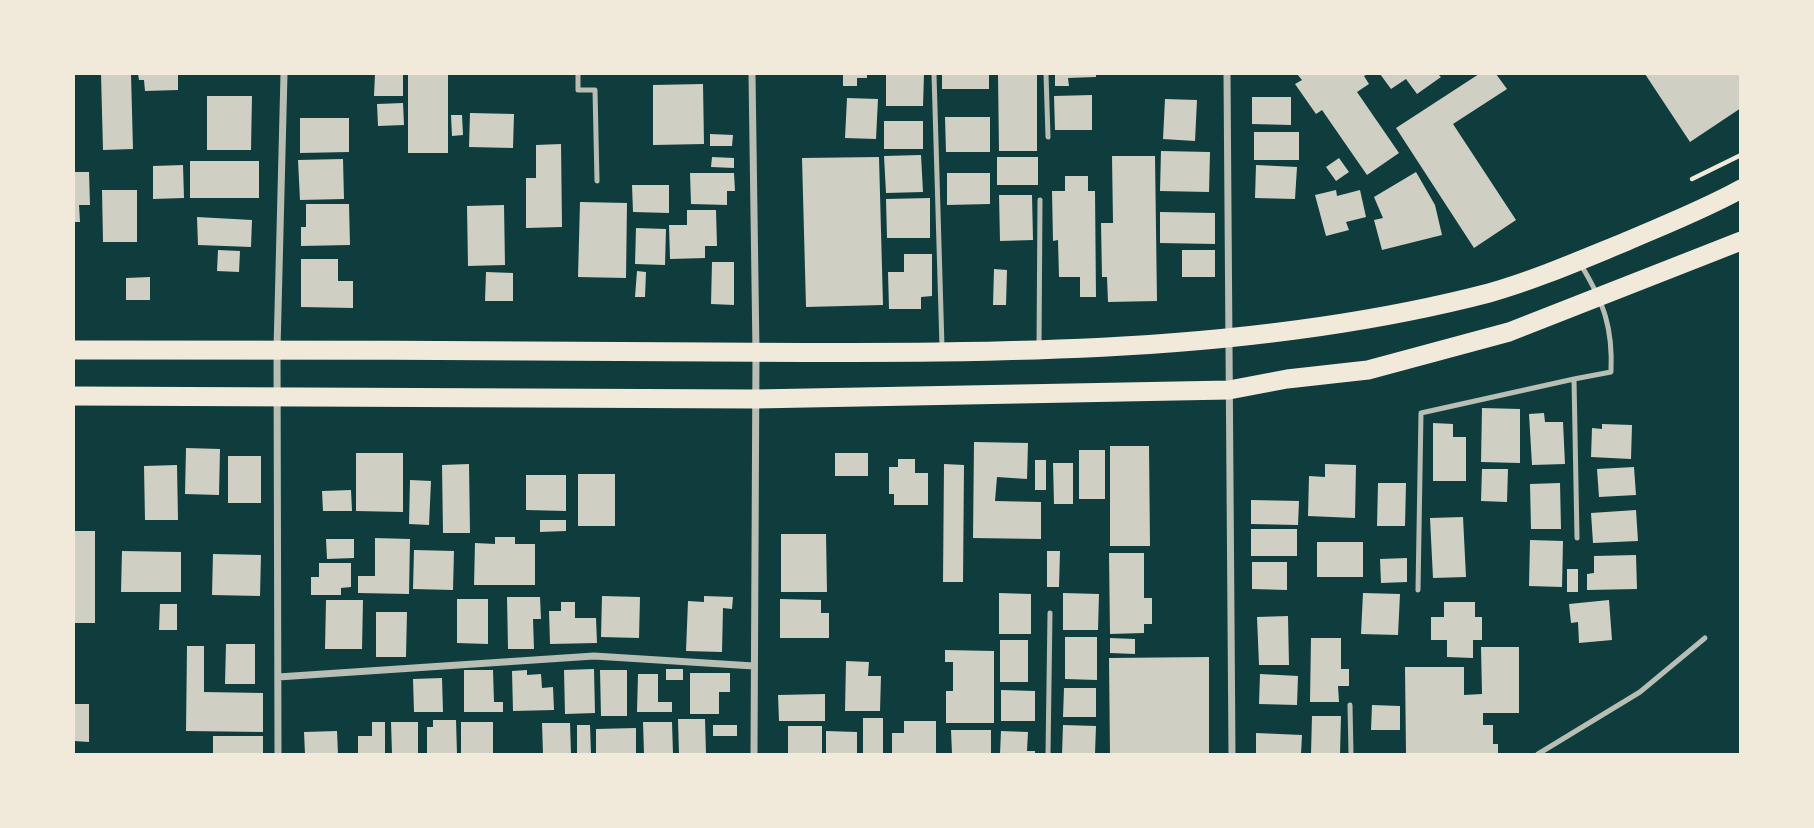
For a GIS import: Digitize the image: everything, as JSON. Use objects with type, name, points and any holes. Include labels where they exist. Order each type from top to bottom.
[{"type":"highway","points":[[74,350],[756,352],[1039,348],[1228,340],[1354,322],[1493,292],[1578,261],[1708,207],[1741,189]]},
{"type":"highway","points":[[74,396],[755,399],[1229,390],[1287,379],[1368,370],[1509,332],[1741,241]]},
{"type":"street","points":[[278,754],[277,349],[284,74]]},
{"type":"street","points":[[752,74],[756,352],[754,754]]},
{"type":"street","points":[[1227,74],[1232,754]]},
{"type":"street","points":[[278,677],[594,656],[754,666]]},
{"type":"lane","points":[[578,74],[578,90],[595,90],[597,181]]},
{"type":"lane","points":[[934,74],[942,350]]},
{"type":"lane","points":[[1046,74],[1048,137]]},
{"type":"lane","points":[[1039,348],[1040,200]]},
{"type":"lane","points":[[1418,590],[1421,413],[1611,372],[1612,339],[1601,298],[1578,261]]},
{"type":"lane","points":[[1574,379],[1577,538]]},
{"type":"lane","points":[[1048,754],[1051,613]]},
{"type":"lane","points":[[1538,754],[1640,692],[1705,638]]},
{"type":"lane","points":[[1350,705],[1351,754]]},
{"type":"path","points":[[1692,179],[1741,155]]},
{"type":"building","points":[[101,74],[131,74],[133,149],[103,150]]},
{"type":"building","points":[[138,74],[178,74],[178,90],[145,91],[144,80],[139,80]]},
{"type":"building","points":[[375,74],[403,74],[403,96],[374,96]]},
{"type":"building","points":[[408,74],[448,74],[448,153],[408,153]]},
{"type":"building","points":[[843,74],[867,74],[867,78],[857,78],[857,86],[843,86]]},
{"type":"building","points":[[886,74],[924,74],[923,106],[886,106]]},
{"type":"building","points":[[942,74],[989,74],[989,89],[942,89]]},
{"type":"building","points":[[998,74],[1037,74],[1037,151],[999,151]]},
{"type":"building","points":[[1055,74],[1096,74],[1096,77],[1068,78],[1069,86],[1055,86]]},
{"type":"building","points":[[1297,74],[1368,74],[1364,76],[1369,84],[1357,92],[1399,153],[1367,175],[1322,110],[1316,114],[1295,84],[1302,80]]},
{"type":"building","points":[[1380,74],[1438,74],[1441,77],[1417,94],[1406,79],[1391,89]]},
{"type":"building","points":[[1479,74],[1496,74],[1507,89],[1453,124],[1516,220],[1474,248],[1396,128]]},
{"type":"building","points":[[1645,74],[1741,74],[1741,108],[1690,142]]},
{"type":"building","points":[[703,84],[704,144],[653,145],[653,85]]},
{"type":"building","points":[[1092,95],[1092,130],[1055,130],[1054,96]]},
{"type":"building","points":[[207,96],[252,96],[251,150],[207,150]]},
{"type":"building","points":[[1252,97],[1291,97],[1291,125],[1252,124]]},
{"type":"building","points":[[847,98],[878,99],[876,139],[845,138]]},
{"type":"building","points":[[1165,99],[1197,100],[1195,141],[1163,139]]},
{"type":"building","points":[[403,103],[404,125],[378,126],[377,104]]},
{"type":"building","points":[[470,113],[514,114],[513,148],[469,147]]},
{"type":"building","points":[[451,115],[462,115],[463,135],[452,136]]},
{"type":"building","points":[[945,117],[990,117],[990,152],[946,152]]},
{"type":"building","points":[[300,118],[349,118],[349,152],[300,153]]},
{"type":"building","points":[[884,121],[923,121],[923,149],[884,149]]},
{"type":"building","points":[[1254,132],[1299,132],[1299,160],[1254,160]]},
{"type":"building","points":[[710,134],[733,135],[732,146],[710,146]]},
{"type":"building","points":[[561,144],[562,227],[526,228],[526,178],[536,178],[536,145]]},
{"type":"building","points":[[1161,151],[1210,152],[1209,192],[1160,191]]},
{"type":"building","points":[[921,155],[923,192],[886,193],[884,156]]},
{"type":"building","points":[[1112,156],[1155,156],[1157,301],[1108,302],[1107,277],[1102,277],[1101,223],[1113,223]]},
{"type":"building","points":[[712,157],[734,158],[734,168],[711,167]]},
{"type":"building","points":[[879,157],[883,305],[806,307],[802,158]]},
{"type":"building","points":[[997,157],[1038,157],[1038,185],[997,185]]},
{"type":"building","points":[[1339,158],[1349,172],[1336,181],[1326,167]]},
{"type":"building","points":[[343,159],[344,199],[300,200],[298,160]]},
{"type":"building","points":[[190,161],[259,161],[259,198],[190,198]]},
{"type":"building","points":[[183,165],[184,198],[153,199],[153,166]]},
{"type":"building","points":[[1256,165],[1297,167],[1295,199],[1255,198]]},
{"type":"building","points":[[74,172],[89,172],[90,205],[79,205],[80,222],[74,222]]},
{"type":"building","points":[[1416,172],[1435,205],[1442,235],[1382,250],[1374,220],[1383,218],[1374,197]]},
{"type":"building","points":[[690,173],[734,173],[735,191],[727,191],[727,205],[691,204]]},
{"type":"building","points":[[947,173],[990,173],[990,204],[947,205]]},
{"type":"building","points":[[1065,176],[1088,176],[1088,191],[1095,191],[1096,297],[1080,297],[1080,277],[1059,277],[1058,240],[1053,241],[1052,191],[1065,191]]},
{"type":"building","points":[[632,185],[669,185],[669,213],[633,212]]},
{"type":"building","points":[[102,190],[137,190],[137,242],[103,242]]},
{"type":"building","points":[[1336,190],[1337,196],[1360,190],[1366,217],[1346,222],[1349,230],[1326,236],[1315,195]]},
{"type":"building","points":[[999,195],[1032,195],[1033,240],[1000,241]]},
{"type":"building","points":[[930,198],[930,238],[887,238],[886,199]]},
{"type":"building","points":[[580,202],[627,203],[626,278],[578,277]]},
{"type":"building","points":[[306,204],[349,204],[350,245],[301,246],[301,227],[306,227]]},
{"type":"building","points":[[504,205],[505,265],[468,266],[467,206]]},
{"type":"building","points":[[687,210],[716,210],[717,246],[705,246],[705,258],[670,259],[669,225],[687,225]]},
{"type":"building","points":[[1160,212],[1215,213],[1215,244],[1160,243]]},
{"type":"building","points":[[197,217],[252,220],[251,247],[198,245]]},
{"type":"building","points":[[636,228],[666,229],[665,265],[635,264]]},
{"type":"building","points":[[218,250],[240,251],[239,272],[217,271]]},
{"type":"building","points":[[1182,250],[1215,250],[1215,277],[1182,277]]},
{"type":"building","points":[[904,254],[932,254],[932,296],[921,297],[921,309],[889,309],[888,272],[904,272]]},
{"type":"building","points":[[301,259],[338,259],[338,281],[353,281],[353,308],[301,307]]},
{"type":"building","points":[[712,262],[734,262],[734,305],[711,304]]},
{"type":"building","points":[[994,269],[1007,270],[1006,305],[993,305]]},
{"type":"building","points":[[637,271],[646,272],[645,297],[635,297]]},
{"type":"building","points":[[486,272],[513,273],[513,301],[485,301]]},
{"type":"building","points":[[150,277],[150,300],[126,300],[126,278]]},
{"type":"building","points":[[1482,408],[1520,409],[1520,463],[1481,462]]},
{"type":"building","points":[[1544,413],[1545,422],[1563,422],[1565,464],[1532,465],[1529,414]]},
{"type":"building","points":[[1433,423],[1453,424],[1453,437],[1466,437],[1466,481],[1433,481]]},
{"type":"building","points":[[1602,424],[1632,425],[1631,459],[1591,457],[1592,428],[1602,429]]},
{"type":"building","points":[[974,442],[1028,443],[1027,479],[997,477],[995,501],[1041,502],[1041,539],[973,538]]},
{"type":"building","points":[[1110,446],[1149,446],[1150,546],[1110,546]]},
{"type":"building","points":[[186,448],[220,449],[219,495],[185,494]]},
{"type":"building","points":[[1079,450],[1105,450],[1105,499],[1079,499]]},
{"type":"building","points":[[356,453],[403,453],[403,512],[356,511]]},
{"type":"building","points":[[835,453],[868,453],[868,476],[835,476]]},
{"type":"building","points":[[228,456],[261,456],[261,503],[228,503]]},
{"type":"building","points":[[898,459],[915,459],[915,473],[928,473],[928,505],[894,505],[894,494],[889,494],[889,467],[898,467]]},
{"type":"building","points":[[1035,460],[1046,460],[1046,490],[1035,490]]},
{"type":"building","points":[[1053,463],[1073,463],[1073,504],[1054,504]]},
{"type":"building","points":[[469,464],[470,533],[443,533],[442,465]]},
{"type":"building","points":[[944,464],[964,465],[963,582],[943,582]]},
{"type":"building","points":[[1325,464],[1356,465],[1355,518],[1308,516],[1309,476],[1325,477]]},
{"type":"building","points":[[177,465],[178,520],[145,520],[144,466]]},
{"type":"building","points":[[1634,467],[1636,495],[1599,497],[1597,469]]},
{"type":"building","points":[[1482,469],[1508,469],[1507,502],[1481,501]]},
{"type":"building","points":[[578,474],[615,474],[615,526],[578,526]]},
{"type":"building","points":[[526,475],[566,475],[566,511],[526,510]]},
{"type":"building","points":[[410,480],[431,481],[429,525],[409,524]]},
{"type":"building","points":[[1378,483],[1406,483],[1405,526],[1377,526]]},
{"type":"building","points":[[1560,483],[1561,529],[1531,529],[1530,484]]},
{"type":"building","points":[[351,490],[352,511],[323,511],[322,491]]},
{"type":"building","points":[[1251,500],[1299,501],[1298,525],[1251,524]]},
{"type":"building","points":[[1636,510],[1638,541],[1593,543],[1591,513]]},
{"type":"building","points":[[1463,517],[1466,577],[1433,578],[1430,518]]},
{"type":"building","points":[[540,520],[566,520],[566,531],[540,532]]},
{"type":"building","points":[[1251,529],[1297,529],[1297,556],[1251,556]]},
{"type":"building","points":[[74,531],[95,531],[95,623],[74,623]]},
{"type":"building","points":[[781,534],[826,534],[827,592],[781,592]]},
{"type":"building","points":[[495,537],[515,537],[515,544],[535,544],[535,585],[474,585],[475,543],[495,544]]},
{"type":"building","points":[[375,538],[410,539],[409,594],[358,593],[358,576],[375,576]]},
{"type":"building","points":[[326,539],[354,539],[354,558],[327,559]]},
{"type":"building","points":[[1530,540],[1563,541],[1562,587],[1529,586]]},
{"type":"building","points":[[1317,542],[1363,542],[1363,577],[1317,577]]},
{"type":"building","points":[[414,550],[454,551],[453,590],[413,589]]},
{"type":"building","points":[[122,551],[181,552],[181,592],[121,592]]},
{"type":"building","points":[[1047,551],[1060,551],[1059,587],[1047,587]]},
{"type":"building","points":[[1109,553],[1144,553],[1144,598],[1152,598],[1152,624],[1144,624],[1144,633],[1110,634]]},
{"type":"building","points":[[213,554],[261,555],[260,596],[212,595]]},
{"type":"building","points":[[1636,555],[1637,589],[1587,590],[1587,574],[1594,573],[1594,556]]},
{"type":"building","points":[[1407,558],[1407,582],[1381,583],[1380,559]]},
{"type":"building","points":[[1252,562],[1287,562],[1287,590],[1252,589]]},
{"type":"building","points":[[319,563],[351,563],[351,587],[341,588],[341,595],[311,595],[311,577],[319,577]]},
{"type":"building","points":[[1567,569],[1578,569],[1578,592],[1567,592]]},
{"type":"building","points":[[999,593],[1031,594],[1031,634],[999,634]]},
{"type":"building","points":[[1063,593],[1099,594],[1098,630],[1063,630]]},
{"type":"building","points":[[1363,593],[1400,594],[1398,635],[1361,634]]},
{"type":"building","points":[[602,596],[640,597],[639,638],[601,637]]},
{"type":"building","points":[[704,596],[733,597],[732,609],[723,608],[722,652],[686,651],[688,601],[704,602]]},
{"type":"building","points":[[507,597],[540,597],[541,619],[533,619],[534,649],[508,649]]},
{"type":"building","points":[[457,599],[488,599],[488,644],[457,643]]},
{"type":"building","points":[[780,599],[821,600],[821,613],[829,613],[829,638],[780,638]]},
{"type":"building","points":[[326,600],[363,600],[362,649],[325,649]]},
{"type":"building","points":[[1609,600],[1612,640],[1579,643],[1578,622],[1571,623],[1569,604]]},
{"type":"building","points":[[561,602],[575,602],[575,618],[596,618],[597,643],[550,644],[549,611],[561,611]]},
{"type":"building","points":[[1444,602],[1475,602],[1475,617],[1482,617],[1482,640],[1473,640],[1473,658],[1447,657],[1447,640],[1431,640],[1431,617],[1444,617]]},
{"type":"building","points":[[160,604],[177,604],[177,630],[159,630]]},
{"type":"building","points":[[376,612],[407,612],[406,657],[376,657]]},
{"type":"building","points":[[1288,616],[1289,665],[1259,665],[1257,617]]},
{"type":"building","points":[[1065,637],[1097,637],[1097,680],[1065,679]]},
{"type":"building","points":[[1110,638],[1135,639],[1135,654],[1110,653]]},
{"type":"building","points":[[1311,638],[1341,638],[1341,669],[1349,669],[1349,686],[1338,686],[1339,702],[1310,702]]},
{"type":"building","points":[[1000,640],[1028,640],[1028,682],[1000,682]]},
{"type":"building","points":[[226,644],[255,644],[255,684],[225,684]]},
{"type":"building","points":[[187,646],[204,646],[204,692],[263,693],[263,732],[186,731]]},
{"type":"building","points":[[1481,647],[1519,647],[1519,713],[1483,713],[1483,725],[1493,725],[1493,744],[1498,744],[1498,754],[1406,754],[1405,667],[1464,667],[1464,695],[1482,694]]},
{"type":"building","points":[[945,650],[994,651],[994,723],[946,723],[946,691],[953,691],[953,662],[945,662]]},
{"type":"building","points":[[1209,657],[1209,754],[1110,754],[1109,658]]},
{"type":"building","points":[[846,661],[869,662],[868,676],[881,676],[880,711],[845,711]]},
{"type":"building","points":[[594,669],[595,713],[565,714],[564,670]]},
{"type":"building","points":[[666,669],[683,669],[683,680],[666,680]]},
{"type":"building","points":[[464,670],[493,670],[494,702],[503,702],[503,712],[464,712]]},
{"type":"building","points":[[527,670],[527,675],[541,674],[542,688],[553,687],[554,710],[513,711],[512,671]]},
{"type":"building","points":[[600,670],[627,670],[627,716],[601,716]]},
{"type":"building","points":[[690,673],[730,673],[730,692],[719,692],[719,714],[690,714]]},
{"type":"building","points":[[638,674],[658,674],[658,702],[672,702],[672,712],[637,712]]},
{"type":"building","points":[[1260,674],[1298,676],[1297,705],[1259,704]]},
{"type":"building","points":[[442,678],[443,712],[414,712],[413,679]]},
{"type":"building","points":[[1064,688],[1096,688],[1096,717],[1063,717]]},
{"type":"building","points":[[1001,690],[1035,691],[1035,721],[1001,721]]},
{"type":"building","points":[[825,694],[825,721],[779,721],[778,695]]},
{"type":"building","points":[[74,704],[89,704],[89,742],[74,741]]},
{"type":"building","points":[[1372,705],[1400,706],[1400,730],[1371,730]]},
{"type":"building","points":[[1312,716],[1341,716],[1340,754],[1311,754]]},
{"type":"building","points":[[863,718],[883,718],[883,754],[863,754]]},
{"type":"building","points":[[678,719],[705,719],[706,754],[679,754]]},
{"type":"building","points":[[433,720],[456,720],[457,754],[427,754],[427,727],[433,727]]},
{"type":"building","points":[[904,721],[936,721],[936,754],[892,754],[892,733],[904,733]]},
{"type":"building","points":[[372,722],[385,722],[385,754],[358,754],[358,736],[372,736]]},
{"type":"building","points":[[391,722],[418,722],[418,754],[392,754]]},
{"type":"building","points":[[461,722],[493,722],[493,754],[461,754]]},
{"type":"building","points":[[643,722],[672,722],[673,754],[644,754]]},
{"type":"building","points":[[542,723],[570,723],[571,754],[543,754]]},
{"type":"building","points":[[577,725],[590,725],[591,754],[577,754]]},
{"type":"building","points":[[713,725],[737,725],[737,736],[713,736]]},
{"type":"building","points":[[1063,725],[1096,726],[1095,754],[1062,754]]},
{"type":"building","points":[[788,726],[822,726],[822,754],[788,754]]},
{"type":"building","points":[[636,728],[636,754],[596,754],[596,729]]},
{"type":"building","points":[[951,730],[991,730],[991,754],[952,754]]},
{"type":"building","points":[[337,731],[338,754],[305,754],[304,732]]},
{"type":"building","points":[[826,731],[857,732],[857,754],[826,754]]},
{"type":"building","points":[[1001,731],[1028,732],[1027,751],[1035,751],[1035,754],[1000,754]]},
{"type":"building","points":[[1256,733],[1302,735],[1301,754],[1256,754]]},
{"type":"building","points":[[213,736],[263,736],[263,754],[213,754]]}]
